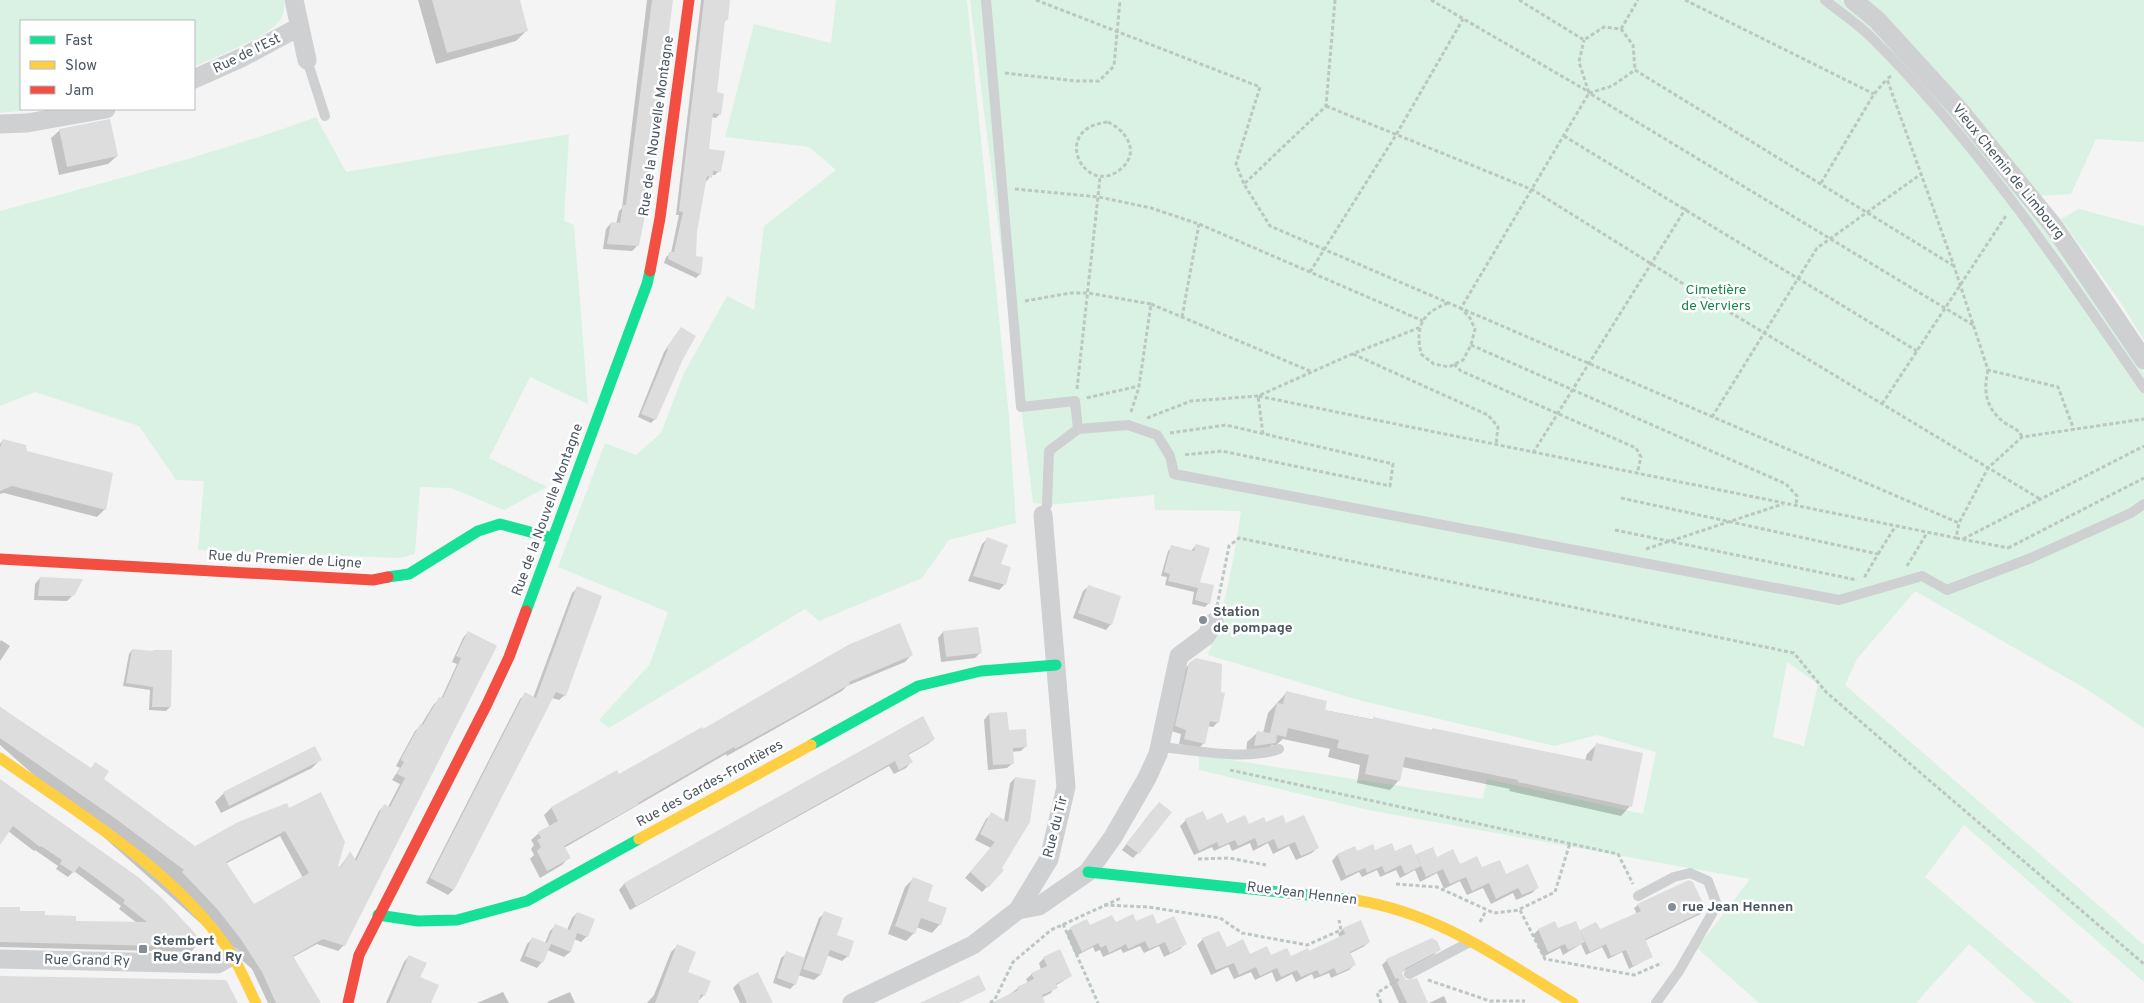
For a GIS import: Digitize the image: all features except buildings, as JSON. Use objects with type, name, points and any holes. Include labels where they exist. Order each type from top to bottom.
[{"type":"street","points":[[294,0],[307,60]]},
{"type":"street","name":"Rue de la Nouvelle Montagne","points":[[348,1003],[359,956],[378,915],[509,658],[647,284],[660,218],[689,0]]},
{"type":"street","name":"Vieux Chemin de Limbourg","points":[[1853,0],[1884,27],[1961,112],[1992,150],[2054,228],[2144,360]]},
{"type":"street","name":"Rue de l'Est","points":[[195,79],[243,57],[299,27]]},
{"type":"street","points":[[0,124],[27,123],[100,110]]},
{"type":"street","name":"Rue du Tir","points":[[852,1003],[973,945],[1018,910],[1049,859],[1066,788],[1044,515]]},
{"type":"street","name":"Rue du Premier de Ligne","points":[[0,560],[373,580],[409,574],[478,531],[500,524],[553,538]]},
{"type":"street","points":[[1018,910],[1039,906],[1088,872],[1113,837],[1147,778],[1160,747],[1179,656],[1206,636],[1214,622]]},
{"type":"street","name":"Rue des Gardes-Frontières","points":[[378,915],[418,921],[457,920],[527,901],[918,686],[981,671],[1056,665]]},
{"type":"street","points":[[0,758],[135,854],[174,888],[204,920],[232,956],[256,1003]]},
{"type":"street","name":"Rue Jean Hennen","points":[[1088,872],[1338,897],[1382,904],[1420,916],[1471,941],[1573,1003]]},
{"type":"street","name":"Rue Grand Ry","points":[[0,959],[216,964],[232,956]]},
{"type":"lane","points":[[986,0],[1021,407],[1075,401],[1078,429]]},
{"type":"lane","points":[[1825,0],[1868,34],[1954,127],[2045,244],[2144,388]]},
{"type":"lane","points":[[307,60],[318,88],[325,116]]},
{"type":"lane","points":[[1044,515],[1047,505],[1049,450],[1078,429],[1128,425],[1157,435],[1170,456],[1174,474],[1839,600],[1922,576],[1947,590],[2040,554],[2131,512],[2144,504]]},
{"type":"lane","points":[[1160,747],[1226,753],[1266,754],[1279,748]]},
{"type":"lane","points":[[1638,896],[1674,877],[1690,873],[1708,881],[1717,904],[1679,970],[1656,1003]]},
{"type":"lane","points":[[1408,974],[1471,941]]},
{"type":"path","points":[[1036,0],[1260,87],[1236,164],[1244,184],[1270,226],[1959,523]]},
{"type":"path","points":[[992,71],[1076,82],[1099,81],[1114,66],[1120,0]]},
{"type":"path","points":[[1244,184],[1326,106],[1335,0]]},
{"type":"path","points":[[1431,0],[1973,325]]},
{"type":"path","points":[[1519,0],[1584,40]]},
{"type":"path","points":[[1621,29],[1638,0]]},
{"type":"path","points":[[1685,0],[1874,94]]},
{"type":"path","points":[[1310,272],[1396,135],[1463,19]]},
{"type":"path","points":[[1589,93],[1580,62],[1584,40],[1604,28],[1621,29],[1633,45],[1635,70]]},
{"type":"path","points":[[1821,183],[1874,94],[1899,68]]},
{"type":"path","points":[[1461,308],[1533,190],[1589,93],[1612,86],[1635,70]]},
{"type":"path","points":[[1635,70],[1954,266]]},
{"type":"path","points":[[1887,79],[1954,266],[1988,370],[1984,385],[1987,399],[1996,415],[2007,424],[2019,430],[2022,437]]},
{"type":"path","points":[[1326,106],[1533,190],[2040,500]]},
{"type":"path","points":[[1108,122],[1119,128],[1128,138],[1131,151],[1127,163],[1119,171],[1110,177],[1100,178],[1086,170],[1079,160],[1076,145],[1079,136],[1086,128],[1095,123],[1108,122]]},
{"type":"path","points":[[1564,136],[1686,208],[1917,351]]},
{"type":"path","points":[[1712,416],[1817,248],[1922,174]]},
{"type":"path","points":[[1100,178],[1075,401],[1139,386]]},
{"type":"path","points":[[1002,187],[1099,196],[1151,208],[1199,224],[1423,321]]},
{"type":"path","points":[[1882,404],[2014,203]]},
{"type":"path","points":[[1533,453],[1686,208]]},
{"type":"path","points":[[1182,317],[1199,224]]},
{"type":"path","points":[[1012,303],[1070,293],[1088,293],[1150,304],[1311,372]]},
{"type":"path","points":[[1448,303],[1431,310],[1423,321],[1418,338],[1421,354],[1434,364],[1449,367],[1462,360],[1471,345],[1475,329],[1470,318],[1461,308]]},
{"type":"path","points":[[1128,425],[1139,386],[1150,304]]},
{"type":"path","points":[[1258,396],[1352,354],[1421,327]]},
{"type":"path","points":[[1471,345],[1786,484],[1797,496],[1796,506]]},
{"type":"path","points":[[1352,354],[1488,414],[1498,427],[1496,445]]},
{"type":"path","points":[[1454,364],[1460,371],[1636,448],[1641,457],[1638,474]]},
{"type":"path","points":[[1988,370],[2058,387],[2074,430]]},
{"type":"path","points":[[1128,425],[1192,401],[1258,396],[1895,527],[2040,554]]},
{"type":"path","points":[[1258,396],[1263,434]]},
{"type":"path","points":[[1956,538],[1959,523],[1988,468],[2022,437],[2144,419]]},
{"type":"path","points":[[1157,435],[1226,426],[1393,464],[1390,486],[1222,451],[1170,456]]},
{"type":"path","points":[[1963,539],[2144,446]]},
{"type":"path","points":[[2008,548],[2144,478]]},
{"type":"path","points":[[1621,498],[1878,554]]},
{"type":"path","points":[[1618,558],[1784,504]]},
{"type":"path","points":[[1615,530],[1862,582],[1895,527]]},
{"type":"path","points":[[1896,584],[1928,532]]},
{"type":"path","points":[[1214,622],[1229,546],[1238,538],[1794,653],[1826,692],[2144,964]]},
{"type":"path","points":[[1225,768],[1618,854],[1638,896]]},
{"type":"path","points":[[1486,911],[1494,914],[1520,910],[1555,892],[1570,843]]},
{"type":"path","points":[[990,1003],[995,999],[1013,962],[1051,930],[1122,898]]},
{"type":"path","points":[[1104,905],[1148,907],[1220,918],[1242,933],[1307,945],[1340,930],[1338,915]]},
{"type":"path","points":[[1520,910],[1544,959],[1634,975],[1662,963]]},
{"type":"path","points":[[1063,924],[1098,1003]]},
{"type":"path","points":[[1381,1003],[1377,993],[1408,974],[1490,1001],[1528,1001]]},
{"type":"green space","points":[[0,0],[284,0],[284,12],[281,19],[267,32],[195,67],[195,20],[20,20],[20,110],[28,110],[0,113]]},
{"type":"green space","points":[[836,0],[967,0],[1009,417],[1016,523],[949,540],[922,578],[819,621],[805,609],[609,728],[599,720],[650,664],[668,612],[558,567],[605,443],[636,455],[661,433],[684,373],[727,296],[754,310],[764,226],[836,170],[809,147],[725,137],[754,24],[831,43]]},
{"type":"green space","name":"Cimetière de Verviers","points":[[970,0],[1841,0],[1874,27],[1956,120],[2052,237],[2144,373],[2144,728],[2088,690],[1915,591],[1857,659],[1845,685],[2144,945],[2144,982],[1964,825],[1925,877],[2073,1003],[2036,1003],[1969,944],[1916,1003],[1759,1003],[1697,948],[1750,879],[1368,810],[1199,770],[1199,755],[1483,799],[1487,779],[1643,814],[1656,752],[1597,735],[1555,746],[1362,701],[1208,655],[1228,584],[1241,511],[1155,510],[1154,495],[1047,505],[1033,503]],"holes":[[[1787,662],[1818,684],[1804,746],[1773,737]]]},
{"type":"green space","points":[[1865,0],[2144,0],[2144,142],[2096,139],[2071,194],[2039,196],[1964,101]]},
{"type":"green space","points":[[316,117],[346,172],[569,134],[564,221],[574,225],[588,404],[530,377],[489,458],[547,487],[504,510],[451,488],[420,487],[415,554],[399,558],[198,550],[204,481],[176,480],[139,426],[35,392],[0,406],[0,211],[199,156]]},
{"type":"green space","points":[[2079,209],[2144,226],[2144,340],[2121,303],[2061,219]]},
{"type":"traffic: fast","points":[[526,611],[647,284],[650,271]]},
{"type":"traffic: fast","points":[[388,577],[409,574],[478,531],[500,524],[553,538]]},
{"type":"traffic: fast","points":[[811,745],[918,686],[981,671],[1056,665]]},
{"type":"traffic: fast","points":[[378,915],[418,921],[457,920],[527,901],[639,839]]},
{"type":"traffic: fast","points":[[1088,872],[1355,900]]},
{"type":"traffic: slow","points":[[639,839],[811,745]]},
{"type":"traffic: slow","points":[[0,758],[125,846],[183,897],[209,925],[232,955],[256,1003]]},
{"type":"traffic: slow","points":[[1355,900],[1386,906],[1442,927],[1495,955],[1573,1003]]},
{"type":"traffic: jam","points":[[650,271],[660,218],[689,0]]},
{"type":"traffic: jam","points":[[0,559],[373,580],[388,577]]},
{"type":"traffic: jam","points":[[348,1003],[359,955],[487,704],[509,657],[526,611]]},
{"type":"place","name":"Station de pompage","points":[[1203,620]]},
{"type":"place","name":"rue Jean Hennen","points":[[1672,907]]},
{"type":"place","name":"Stembert Rue Grand Ry","points":[[143,949]]}]
